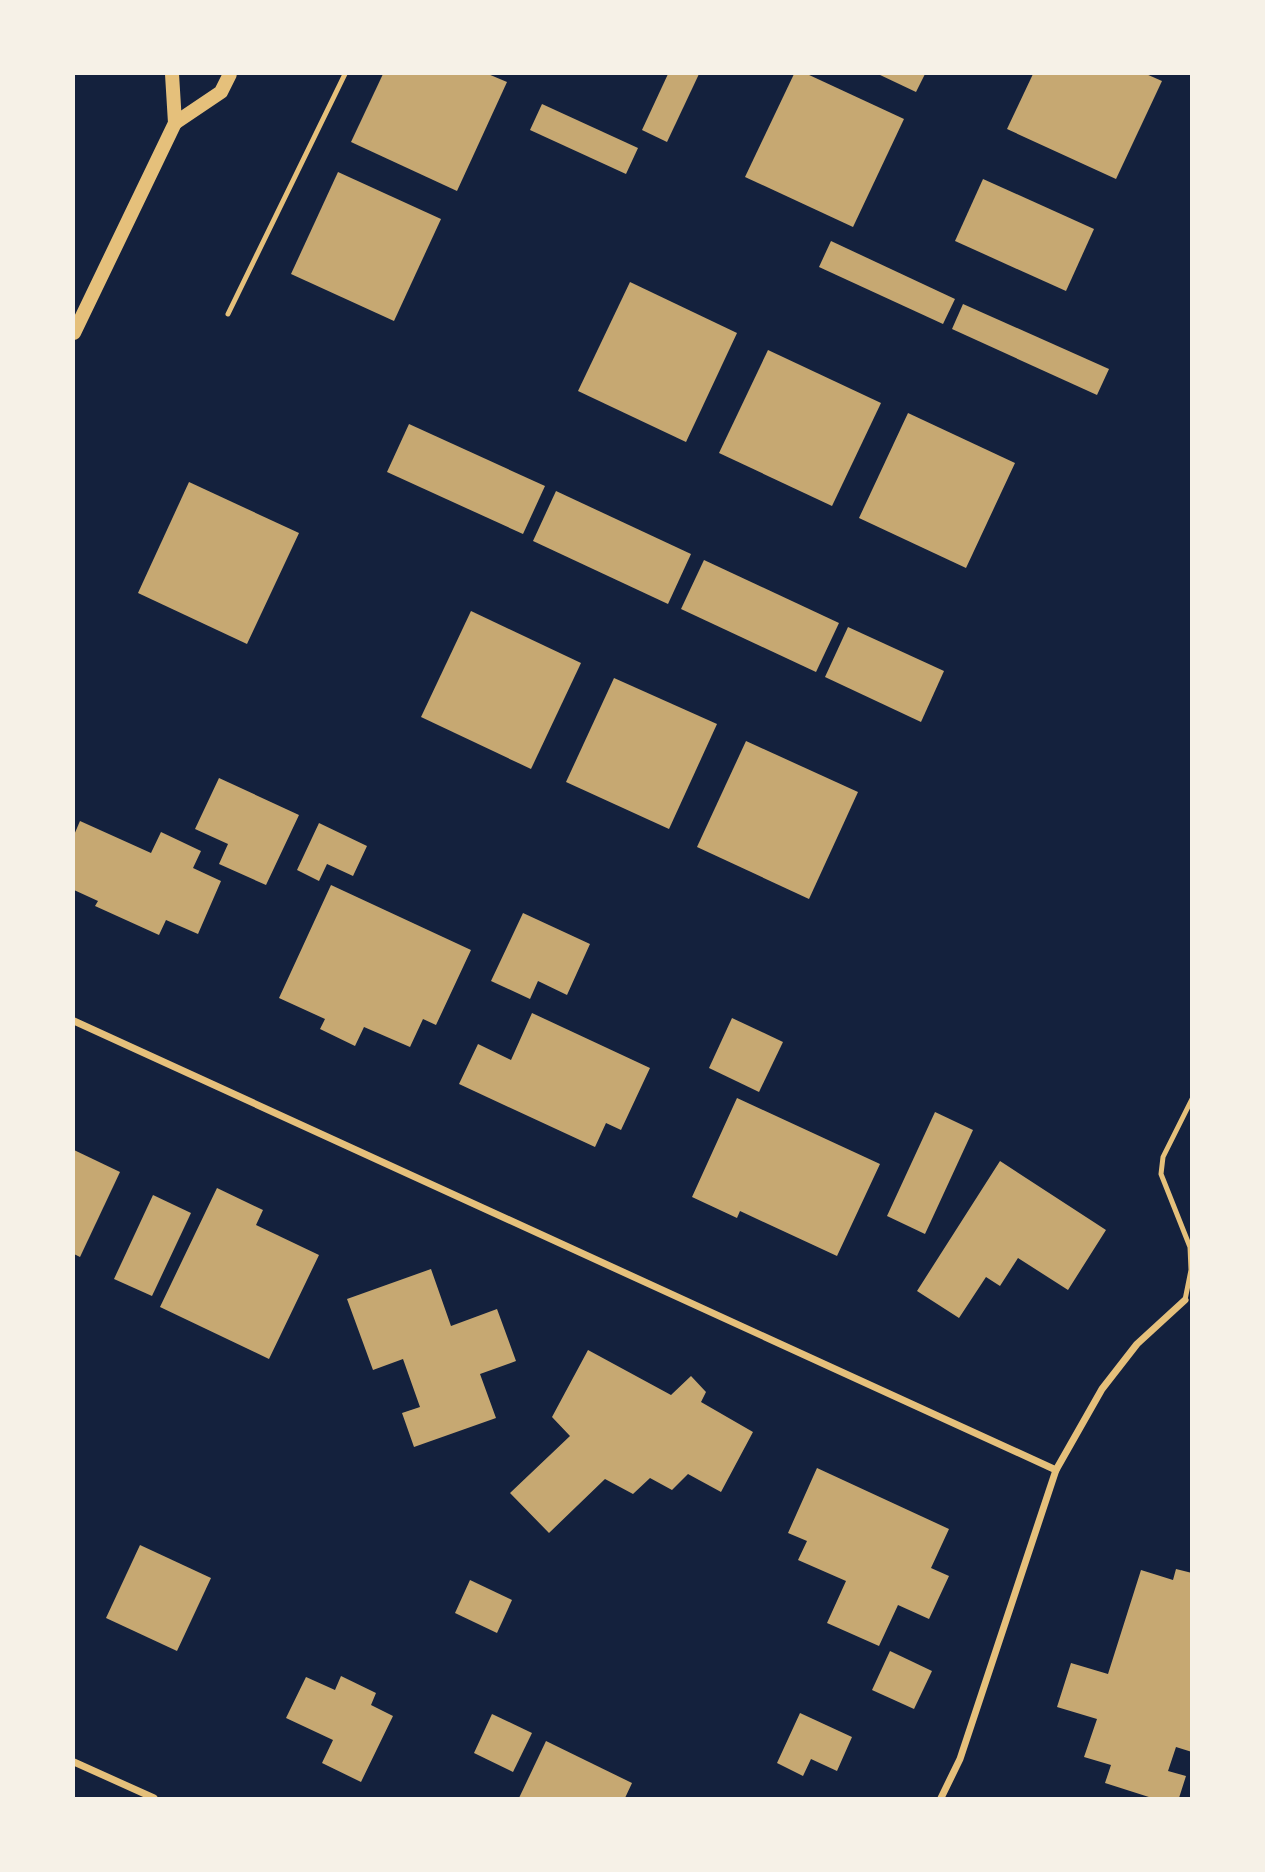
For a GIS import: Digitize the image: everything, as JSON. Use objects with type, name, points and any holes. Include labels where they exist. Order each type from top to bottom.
[{"type":"main road","points":[[74,333],[175,122],[172,74]]},
{"type":"main road","points":[[175,122],[221,92],[230,74]]},
{"type":"street","points":[[74,1021],[1056,1470]]},
{"type":"street","points":[[941,1798],[960,1759],[1056,1470],[1102,1389],[1137,1344],[1185,1300]]},
{"type":"street","points":[[74,1762],[154,1798]]},
{"type":"lane","points":[[228,314],[345,74]]},
{"type":"lane","points":[[1185,1300],[1191,1270],[1190,1247],[1161,1174],[1163,1157],[1192,1099]]},
{"type":"building","points":[[383,74],[488,74],[507,82],[457,191],[351,142]]},
{"type":"building","points":[[668,74],[699,74],[667,142],[642,130]]},
{"type":"building","points":[[794,74],[807,74],[904,119],[853,227],[745,177]]},
{"type":"building","points":[[878,74],[925,74],[916,92]]},
{"type":"building","points":[[1033,74],[1146,74],[1162,81],[1116,179],[1007,129]]},
{"type":"building","points":[[542,104],[638,148],[626,174],[530,130]]},
{"type":"building","points":[[338,172],[441,219],[394,321],[291,274]]},
{"type":"building","points":[[983,179],[1094,229],[1066,291],[955,241]]},
{"type":"building","points":[[831,241],[955,299],[943,324],[819,267]]},
{"type":"building","points":[[630,282],[737,333],[686,442],[578,391]]},
{"type":"building","points":[[963,304],[1109,369],[1097,395],[952,329]]},
{"type":"building","points":[[768,350],[881,403],[832,506],[719,453]]},
{"type":"building","points":[[908,413],[1015,463],[966,568],[859,518]]},
{"type":"building","points":[[409,424],[545,486],[523,534],[387,472]]},
{"type":"building","points":[[189,482],[299,533],[247,644],[138,593]]},
{"type":"building","points":[[556,491],[691,554],[668,604],[533,541]]},
{"type":"building","points":[[704,560],[839,623],[816,672],[681,609]]},
{"type":"building","points":[[471,611],[581,663],[531,769],[421,717]]},
{"type":"building","points":[[848,627],[944,671],[921,722],[825,677]]},
{"type":"building","points":[[614,678],[717,724],[669,829],[566,782]]},
{"type":"building","points":[[746,741],[858,792],[809,899],[697,847]]},
{"type":"building","points":[[219,778],[299,815],[266,885],[219,864],[228,844],[195,829]]},
{"type":"building","points":[[80,821],[151,853],[161,832],[201,851],[193,868],[221,881],[198,934],[166,920],[159,935],[95,906],[98,901],[74,890],[74,835]]},
{"type":"building","points":[[319,823],[367,846],[353,876],[327,864],[319,881],[297,870]]},
{"type":"building","points":[[331,885],[471,950],[436,1025],[423,1019],[410,1047],[364,1027],[355,1046],[320,1029],[325,1019],[279,998]]},
{"type":"building","points":[[523,913],[590,944],[567,995],[538,981],[530,999],[491,981]]},
{"type":"building","points":[[532,1013],[650,1068],[621,1130],[606,1123],[595,1147],[459,1084],[478,1044],[511,1060]]},
{"type":"building","points":[[732,1018],[783,1042],[759,1092],[709,1068]]},
{"type":"building","points":[[737,1098],[880,1164],[837,1256],[740,1211],[737,1218],[692,1197]]},
{"type":"building","points":[[935,1112],[973,1130],[925,1234],[887,1216]]},
{"type":"building","points":[[74,1150],[120,1172],[80,1257],[74,1254]]},
{"type":"building","points":[[1000,1161],[1106,1230],[1068,1290],[1018,1258],[1000,1286],[986,1277],[959,1318],[917,1291]]},
{"type":"building","points":[[217,1188],[263,1210],[256,1225],[319,1255],[269,1359],[160,1307]]},
{"type":"building","points":[[153,1195],[191,1213],[152,1296],[114,1279]]},
{"type":"building","points":[[431,1269],[451,1326],[497,1309],[516,1361],[480,1374],[496,1418],[414,1447],[402,1413],[420,1407],[403,1359],[373,1370],[347,1299]]},
{"type":"building","points":[[588,1350],[671,1395],[691,1376],[706,1392],[701,1402],[753,1432],[721,1492],[688,1474],[672,1490],[650,1478],[633,1494],[605,1479],[549,1533],[510,1493],[570,1436],[552,1417]]},
{"type":"building","points":[[817,1468],[949,1529],[931,1568],[949,1576],[929,1619],[898,1605],[879,1646],[827,1623],[846,1581],[798,1560],[807,1541],[788,1533]]},
{"type":"building","points":[[140,1545],[211,1578],[177,1651],[106,1618]]},
{"type":"building","points":[[1176,1569],[1192,1573],[1192,1752],[1176,1747],[1168,1771],[1186,1776],[1179,1798],[1152,1798],[1105,1783],[1111,1765],[1084,1757],[1097,1719],[1057,1707],[1071,1663],[1108,1674],[1141,1570],[1173,1580]]},
{"type":"building","points":[[470,1580],[512,1600],[497,1633],[455,1613]]},
{"type":"building","points":[[890,1651],[932,1671],[914,1709],[872,1690]]},
{"type":"building","points":[[341,1676],[376,1693],[371,1705],[393,1716],[361,1782],[322,1763],[333,1740],[286,1718],[306,1677],[335,1690]]},
{"type":"building","points":[[800,1713],[852,1737],[837,1771],[811,1759],[803,1776],[777,1763]]},
{"type":"building","points":[[492,1714],[532,1733],[513,1772],[474,1753]]},
{"type":"building","points":[[546,1741],[632,1783],[625,1798],[519,1798]]}]
